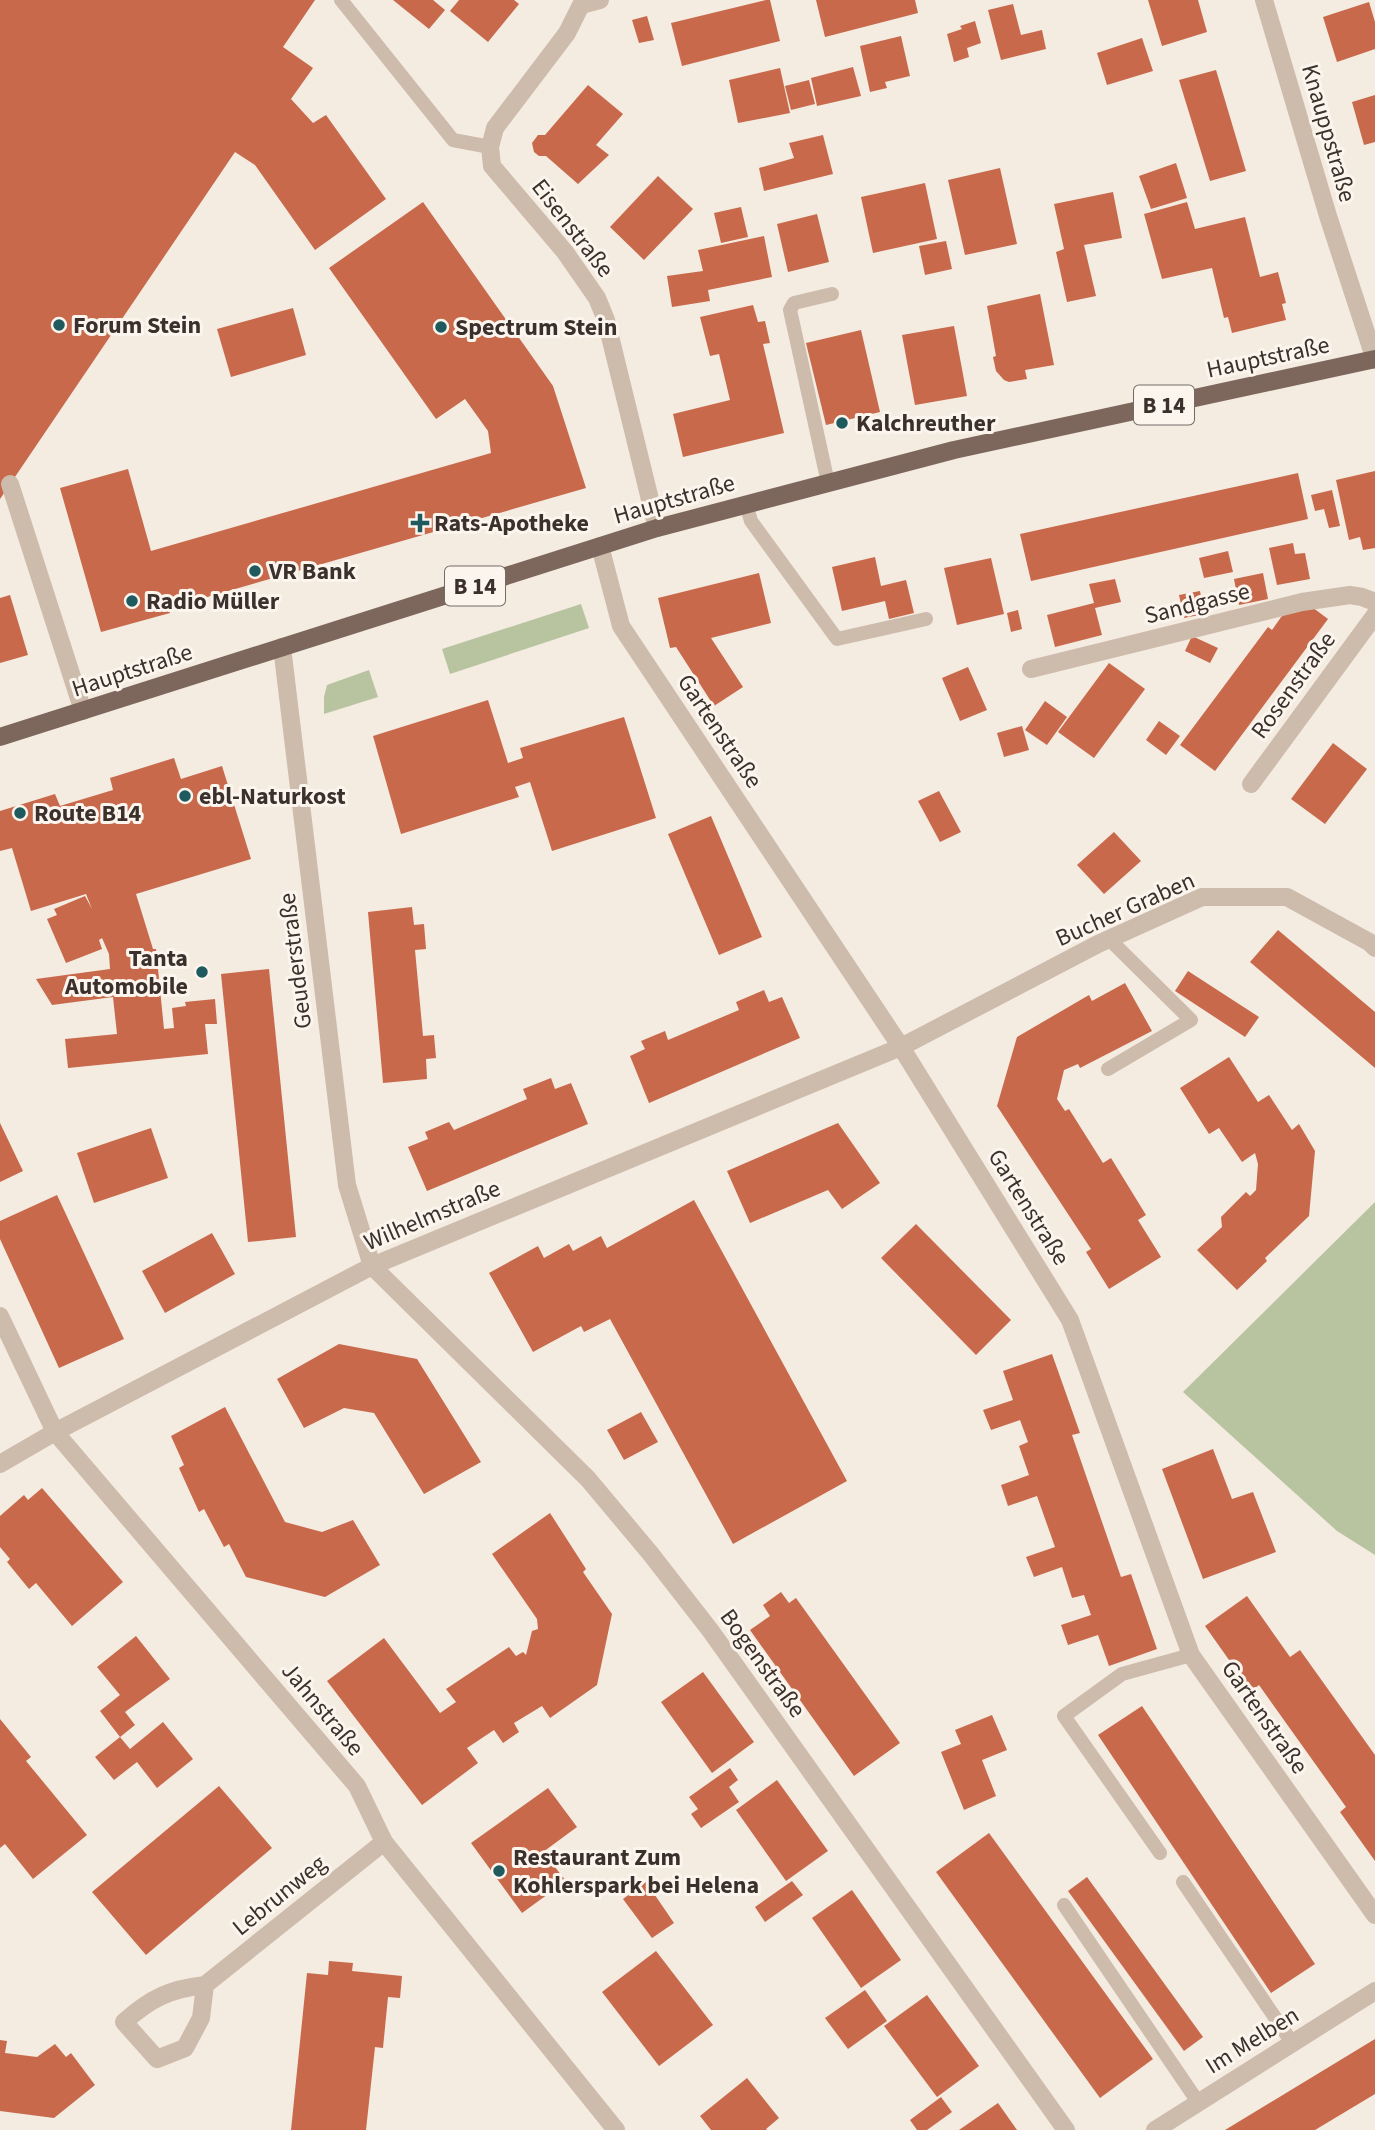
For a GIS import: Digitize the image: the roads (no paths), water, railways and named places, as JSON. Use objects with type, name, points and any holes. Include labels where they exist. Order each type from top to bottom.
[{"type":"main road","name":"Hauptstraße","points":[[0,737],[657,528],[954,450],[1375,360]]},
{"type":"street","points":[[490,147],[495,128],[567,33],[579,2],[600,0]]},
{"type":"street","name":"Knauppstraße","points":[[1264,0],[1328,216],[1375,360]]},
{"type":"street","name":"Eisenstraße","points":[[490,147],[492,166],[565,252],[597,298],[606,320],[657,528]]},
{"type":"street","points":[[10,484],[83,711]]},
{"type":"street","name":"Gartenstraße","points":[[600,546],[621,626],[901,1047],[1070,1320],[1191,1655],[1375,1915]]},
{"type":"street","name":"Sandgasse","points":[[1031,670],[1302,602],[1350,595],[1375,602]]},
{"type":"street","name":"Rosenstraße","points":[[1251,784],[1375,615]]},
{"type":"street","name":"Geuderstraße","points":[[282,647],[346,1185],[372,1266]]},
{"type":"street","name":"Bucher Graben","points":[[901,1047],[1109,939],[1202,897],[1287,897],[1369,942],[1375,948]]},
{"type":"street","name":"Wilhelmstraße","points":[[0,1464],[55,1432],[372,1266],[901,1047]]},
{"type":"street","name":"Bogenstraße","points":[[372,1266],[588,1479],[650,1553],[710,1630],[1066,2130]]},
{"type":"street","name":"Jahnstraße","points":[[0,1316],[55,1432],[356,1786],[384,1842],[616,2130]]},
{"type":"street","name":"Lebrunweg","points":[[205,1985],[201,2018],[185,2048],[157,2059],[124,2022],[145,2004],[181,1988],[205,1985],[384,1842]]},
{"type":"street","name":"Im Melben","points":[[1155,2130],[1375,1991]]},
{"type":"lane","points":[[341,0],[453,140],[490,147]]},
{"type":"lane","points":[[828,483],[790,310],[794,303],[832,294]]},
{"type":"lane","points":[[746,504],[751,521],[837,639],[926,620]]},
{"type":"lane","points":[[1108,1069],[1191,1020],[1109,939]]},
{"type":"lane","points":[[1160,1853],[1064,1716],[1122,1674],[1191,1655]]},
{"type":"lane","points":[[1183,1882],[1293,2044]]},
{"type":"lane","points":[[1064,1905],[1198,2102]]},
{"type":"place","name":"Forum Stein","points":[[59,325]]},
{"type":"place","name":"Spectrum Stein","points":[[441,327]]},
{"type":"place","name":"Kalchreuther","points":[[842,423]]},
{"type":"place","name":"Rats-Apotheke","points":[[420,523]]},
{"type":"place","name":"VR Bank","points":[[255,571]]},
{"type":"place","name":"Radio Müller","points":[[132,601]]},
{"type":"place","name":"ebl-Naturkost","points":[[185,796]]},
{"type":"place","name":"Route B14","points":[[20,813]]},
{"type":"place","name":"Tanta Automobile","points":[[202,972]]},
{"type":"place","name":"Restaurant Zum Kohlerspark bei Helena","points":[[499,1871]]}]
